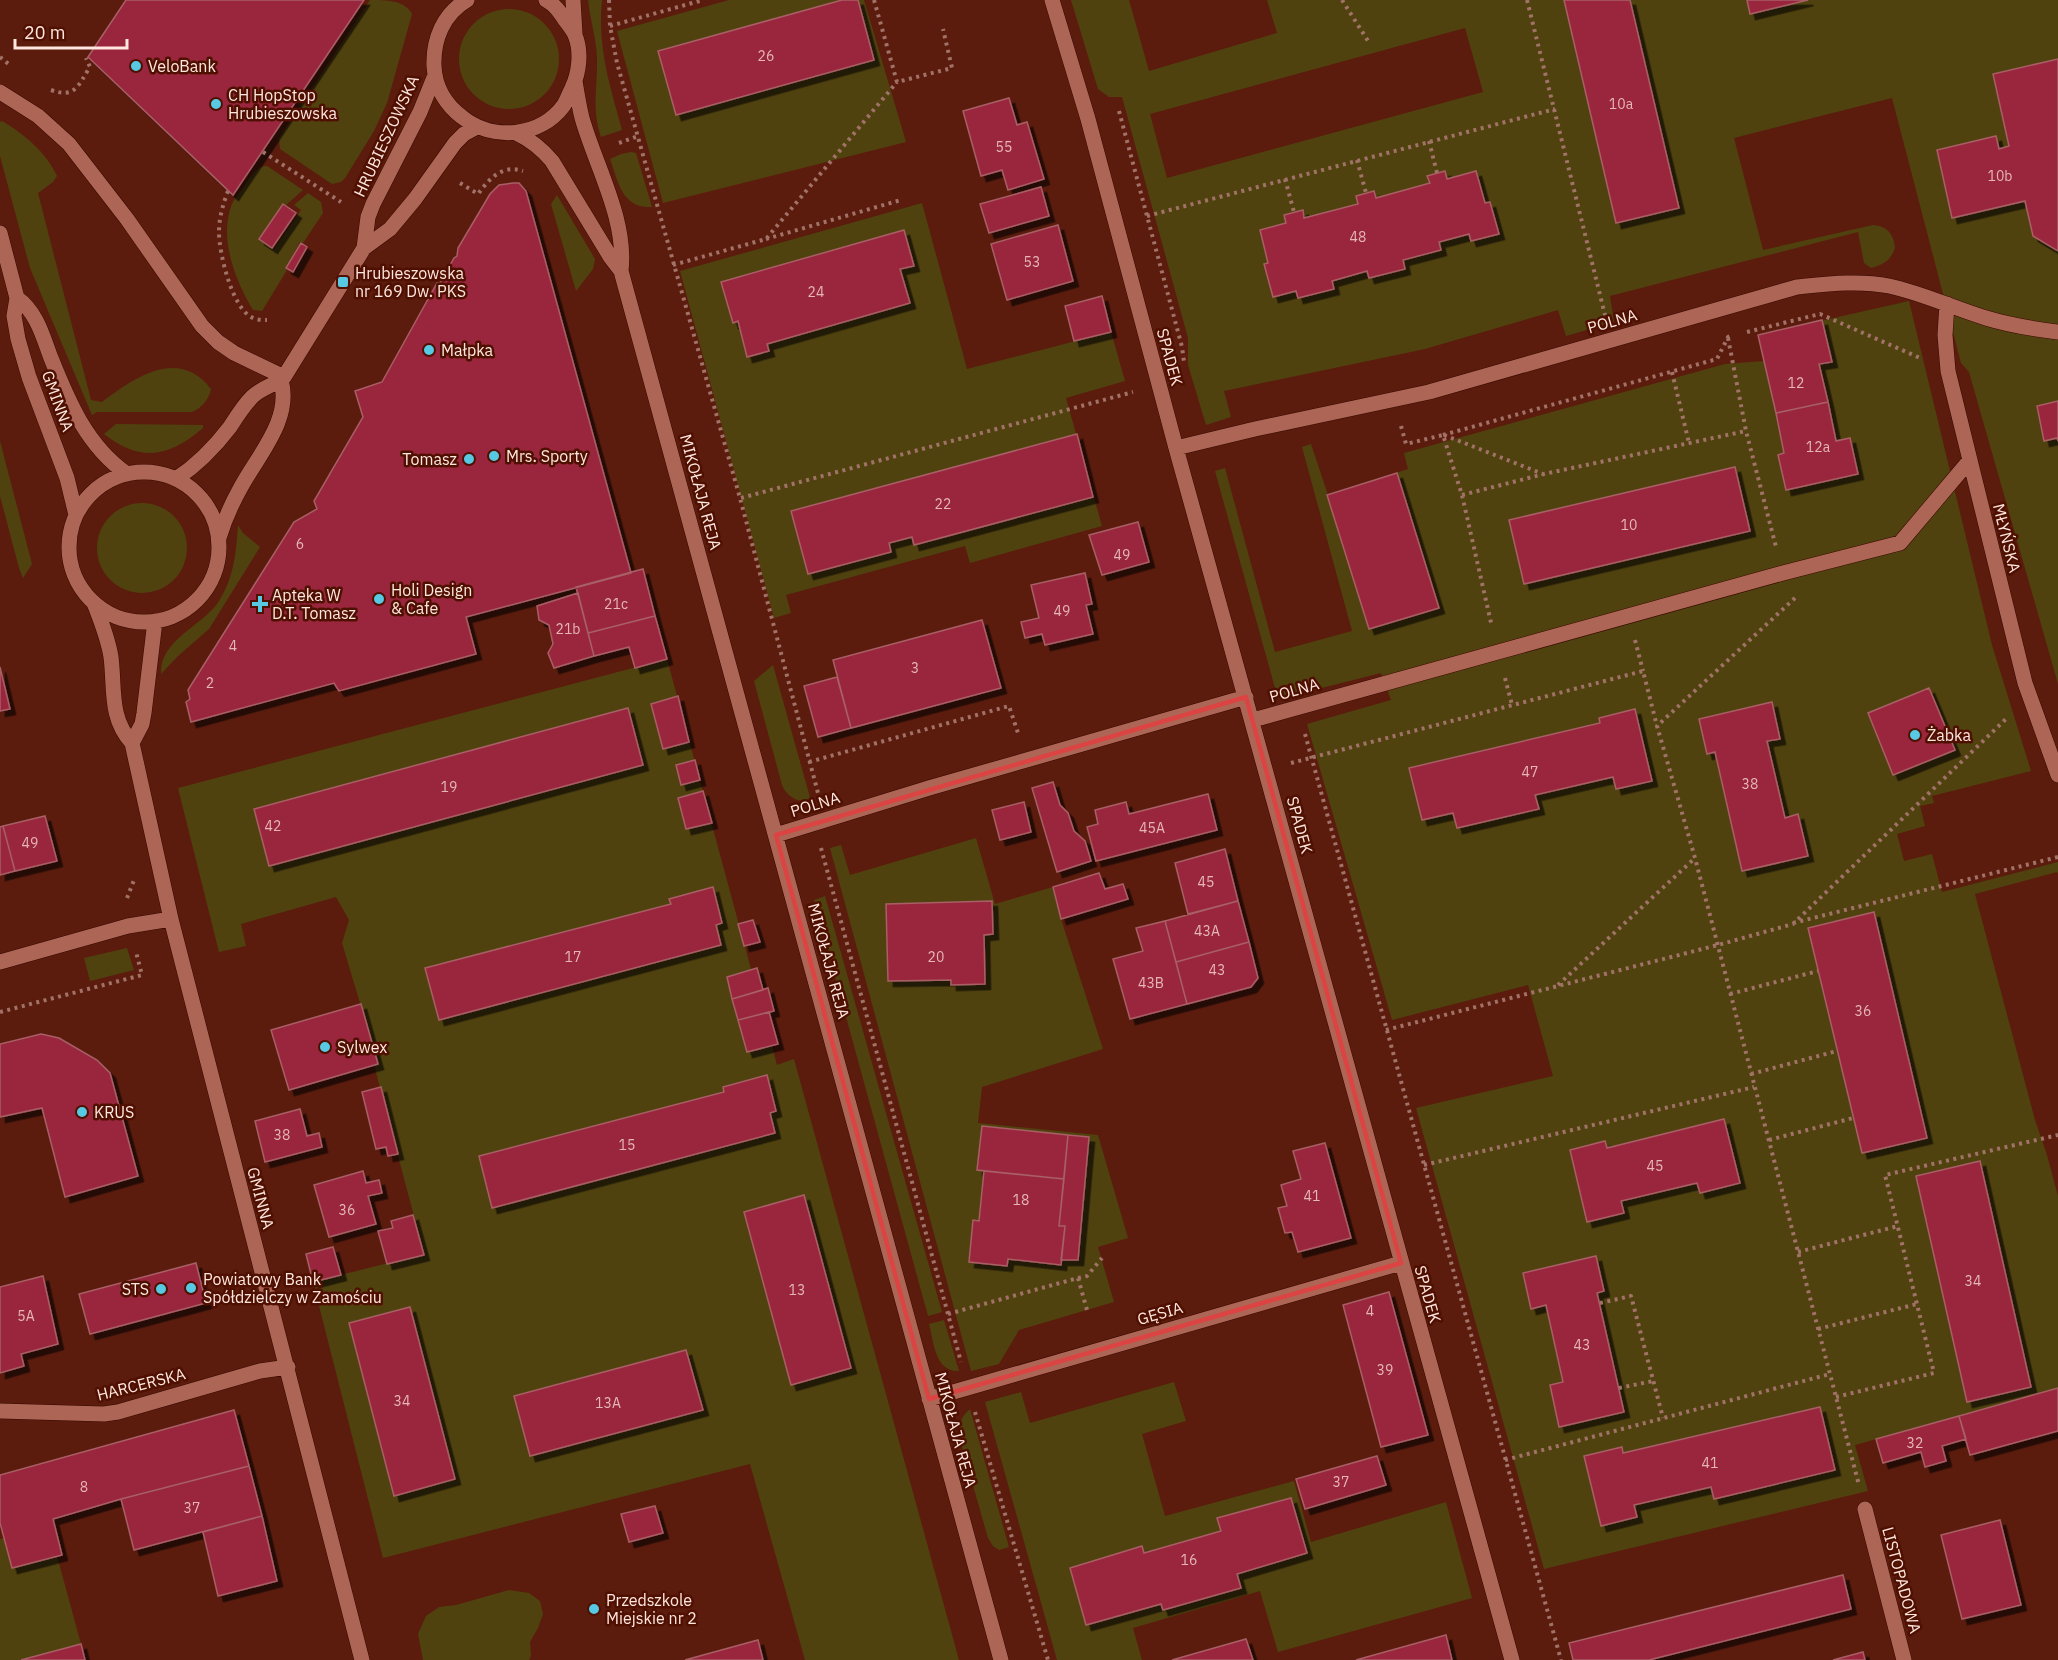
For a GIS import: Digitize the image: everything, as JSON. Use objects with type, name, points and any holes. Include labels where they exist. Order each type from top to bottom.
[{"type":"street","points":[[467,0],[446,19],[437,36],[434,56],[435,75],[442,95],[454,111],[471,124],[490,132],[516,133],[534,128],[550,118],[564,105],[575,81],[579,66],[573,0]]},
{"type":"street","points":[[546,0],[554,5],[575,34]]},
{"type":"street","name":"SPADEK","points":[[1052,0],[1088,119],[1176,448],[1512,1660]]},
{"type":"street","name":"HRUBIESZOWSKA","points":[[364,248],[372,204],[420,112],[435,75]]},
{"type":"street","name":"MIKOŁAJA REJA","points":[[575,81],[582,117],[620,231],[623,255],[621,271]]},
{"type":"street","points":[[0,92],[38,116],[62,136],[86,165],[202,326],[234,353],[282,379],[284,402],[281,415],[240,489],[218,539]]},
{"type":"street","name":"HRUBIESZOWSKA","points":[[176,479],[205,456],[230,426],[242,407],[260,389],[282,379],[364,248],[390,229],[415,199],[455,143],[464,134],[477,127]]},
{"type":"street","name":"MIKOŁAJA REJA","points":[[516,133],[532,140],[552,161],[621,271],[1001,1660]]},
{"type":"street","name":"GMINNA","points":[[0,233],[17,298],[14,316],[18,339],[29,377],[67,478],[76,515]]},
{"type":"street","name":"POLNA","points":[[1176,448],[1429,392],[1797,287],[1832,283],[1888,286],[2015,325],[2058,332]]},
{"type":"street","name":"GMINNA","points":[[17,298],[24,303],[36,320],[63,386],[90,439],[104,456],[127,474]]},
{"type":"street","name":"MŁYŃSKA","points":[[1947,304],[1948,371],[2025,683],[2058,775]]},
{"type":"street","name":"POLNA","points":[[1253,720],[1783,573],[1900,543],[1970,460]]},
{"type":"street","points":[[143,472],[176,479],[192,489],[205,503],[214,520],[218,539],[218,558],[213,576],[203,593],[173,616],[138,622],[122,619],[106,612],[94,603],[80,585],[70,563],[71,530],[76,515],[89,496],[106,482],[127,474],[143,472]]},
{"type":"street","name":"GMINNA","points":[[94,603],[109,645],[116,716],[120,728],[132,743],[171,919],[362,1660]]},
{"type":"street","points":[[132,743],[142,724],[144,713],[154,621]]},
{"type":"street","name":"POLNA","points":[[776,835],[929,788],[1246,697]]},
{"type":"street","points":[[0,962],[128,926],[171,919]]},
{"type":"street","name":"GĘSIA","points":[[929,1399],[1401,1263]]},
{"type":"street","name":"HARCERSKA","points":[[0,1411],[90,1415],[111,1413],[260,1371],[288,1367]]},
{"type":"street","name":"LISTOPADOWA","points":[[1865,1509],[1904,1660]]},
{"type":"path","points":[[609,0],[610,26],[617,63],[740,498],[824,820],[821,846],[968,1388],[1048,1660]]},
{"type":"path","points":[[610,26],[703,0]]},
{"type":"path","points":[[874,0],[897,82]]},
{"type":"path","points":[[1342,0],[1370,44]]},
{"type":"path","points":[[1527,0],[1611,339]]},
{"type":"path","points":[[766,239],[897,82],[952,68],[944,29]]},
{"type":"path","points":[[0,57],[16,69]]},
{"type":"path","points":[[44,87],[61,94],[73,92],[90,67],[86,58]]},
{"type":"path","points":[[1147,216],[1555,109]]},
{"type":"path","points":[[1119,111],[1182,347],[1184,367]]},
{"type":"path","points":[[1429,141],[1437,173]]},
{"type":"path","points":[[262,152],[340,202]]},
{"type":"path","points":[[1357,160],[1366,194]]},
{"type":"path","points":[[455,180],[477,194],[498,172],[517,169],[527,173]]},
{"type":"path","points":[[1285,179],[1294,213]]},
{"type":"path","points":[[228,191],[222,208],[219,232],[226,270],[236,297],[247,314],[256,320],[267,320]]},
{"type":"path","points":[[673,265],[901,200]]},
{"type":"path","points":[[1400,421],[1406,444],[1443,435],[1717,359],[1728,337],[1820,314],[1948,371]]},
{"type":"path","points":[[1728,337],[1746,431],[1783,573]]},
{"type":"path","points":[[1672,372],[1689,443]]},
{"type":"path","points":[[740,498],[1140,390]]},
{"type":"path","points":[[1462,495],[1544,474],[1746,431]]},
{"type":"path","points":[[1443,435],[1544,474]]},
{"type":"path","points":[[1443,435],[1462,495],[1498,653]]},
{"type":"path","points":[[1657,726],[1799,595]]},
{"type":"path","points":[[1285,765],[1643,671],[1731,993],[1865,1509]]},
{"type":"path","points":[[809,762],[1009,706],[1020,740]]},
{"type":"path","points":[[1298,707],[1561,1660]]},
{"type":"path","points":[[1793,924],[2010,715]]},
{"type":"path","points":[[1386,1030],[2058,857]]},
{"type":"path","points":[[1557,985],[1695,858]]},
{"type":"path","points":[[0,1012],[142,975],[121,904],[130,893],[135,876]]},
{"type":"path","points":[[1731,993],[1818,971]]},
{"type":"path","points":[[1751,1074],[1838,1051]]},
{"type":"path","points":[[1424,1165],[1754,1087]]},
{"type":"path","points":[[1769,1140],[1853,1118]]},
{"type":"path","points":[[1836,1397],[1934,1373],[1885,1175],[2058,1135]]},
{"type":"path","points":[[1798,1252],[1898,1226]]},
{"type":"path","points":[[948,1314],[1087,1276],[1102,1258]]},
{"type":"path","points":[[1078,1278],[1087,1310]]},
{"type":"path","points":[[1600,1303],[1631,1296],[1663,1418]]},
{"type":"path","points":[[1818,1329],[1917,1304]]},
{"type":"path","points":[[1505,1460],[1830,1374]]},
{"type":"path","points":[[1619,1388],[1653,1381]]},
{"type":"highlighted area","points":[[1246,697],[1401,1263],[929,1399],[776,835]]},
{"type":"shaded area","points":[[370,0],[400,3],[412,14],[387,103],[374,131],[345,178],[341,182],[332,184],[280,149],[279,138]]},
{"type":"shaded area","points":[[588,0],[602,0],[603,50],[622,130],[601,137],[596,116],[596,50]]},
{"type":"shaded area","points":[[729,0],[864,0],[906,142],[663,203],[617,31]]},
{"type":"shaded area","points":[[1071,0],[1129,0],[1149,71],[1277,33],[1267,0],[2058,0],[2058,684],[1969,372],[1961,363],[1892,98],[1734,138],[1763,250],[1873,225],[1889,231],[1895,247],[1889,259],[1879,265],[1871,268],[1864,263],[1858,232],[1610,296],[1614,322],[1566,336],[1558,310],[1425,349],[1224,391],[1231,417],[1206,425],[1188,365],[1188,338],[1122,97],[1109,97],[1098,89]],"holes":[[[1465,28],[1483,92],[1167,178],[1150,114]]]},
{"type":"shaded area","points":[[509,9],[528,12],[545,23],[556,40],[559,59],[556,78],[545,95],[528,106],[509,109],[490,106],[473,95],[462,78],[459,59],[462,40],[473,23],[490,12]]},
{"type":"shaded area","points":[[2,121],[34,144],[47,159],[57,176],[53,182],[38,193],[91,400],[102,402],[143,376],[157,370],[171,368],[185,370],[198,376],[211,389],[202,406],[192,412],[97,412],[92,415],[30,268],[0,156],[0,122]]},
{"type":"shaded area","points":[[631,152],[636,153],[652,207],[634,203],[623,192],[619,184],[610,159]]},
{"type":"shaded area","points":[[264,166],[303,190],[285,206],[272,248],[274,249],[301,210],[294,205],[308,193],[321,202],[323,213],[303,243],[300,242],[285,269],[287,270],[262,311],[253,310],[235,273],[227,231],[228,217],[233,202],[253,174]]},
{"type":"shaded area","points":[[557,195],[595,259],[593,269],[576,291],[551,204]]},
{"type":"shaded area","points":[[922,203],[967,369],[1111,332],[1125,381],[1066,398],[1102,526],[970,563],[965,546],[786,595],[791,613],[774,618],[680,271]]},
{"type":"shaded area","points":[[1909,301],[1992,645],[2031,771],[1932,796],[1934,803],[1920,806],[1925,826],[1897,834],[1904,861],[1932,854],[1942,892],[2058,862],[2058,874],[2057,872],[1975,894],[2035,1120],[2058,1196],[2058,1389],[1855,1445],[1868,1491],[1544,1569],[1416,1108],[1553,1076],[1528,985],[1392,1020],[1307,724],[1391,700],[1381,673],[1278,699],[1215,471],[1225,468],[1275,652],[1352,631],[1302,447],[1311,444],[1328,495],[1408,469],[1404,453],[1725,364],[1764,361],[1758,335]]},
{"type":"shaded area","points":[[116,424],[203,425],[203,428],[178,445],[155,453],[130,449],[104,434]]},
{"type":"shaded area","points":[[0,441],[32,564],[23,578],[0,496]]},
{"type":"shaded area","points":[[142,503],[167,511],[179,523],[187,548],[179,573],[167,585],[142,593],[117,585],[105,573],[97,548],[105,523],[117,511]]},
{"type":"shaded area","points":[[238,525],[243,533],[260,547],[209,629],[161,674],[162,662],[174,643],[210,612],[223,595],[233,566]]},
{"type":"shaded area","points":[[667,659],[777,1065],[794,1059],[959,1660],[805,1660],[750,1464],[383,1558],[313,1282],[424,1254],[374,1065],[378,1063],[342,943],[349,920],[336,897],[241,924],[246,946],[219,952],[178,788]]},
{"type":"shaded area","points":[[773,665],[811,801],[794,798],[782,785],[754,681]]},
{"type":"shaded area","points":[[976,838],[995,904],[1053,887],[1103,1049],[982,1087],[978,1123],[1098,1135],[1128,1238],[1098,1247],[1114,1302],[1019,1330],[999,1364],[971,1371],[830,848],[841,845],[850,875]]},
{"type":"shaded area","points":[[825,896],[942,1312],[928,1316],[814,900]]},
{"type":"shaded area","points":[[127,948],[134,970],[90,981],[84,958]]},
{"type":"shaded area","points":[[944,1320],[959,1371],[945,1367],[940,1362],[934,1347],[929,1324]]},
{"type":"shaded area","points":[[1174,1382],[1186,1421],[1142,1434],[1165,1516],[1294,1481],[1311,1542],[1446,1502],[1472,1598],[1278,1652],[1260,1591],[1133,1628],[1142,1660],[1057,1660],[985,1402],[1021,1392],[1030,1423]]},
{"type":"shaded area","points":[[970,1409],[1009,1547],[999,1550],[988,1538],[960,1440],[960,1423]]},
{"type":"shaded area","points":[[4,1538],[13,1568],[57,1556],[81,1644],[21,1660],[0,1660],[0,1539]]},
{"type":"shaded area","points":[[509,1590],[529,1593],[540,1601],[543,1614],[530,1642],[529,1660],[423,1660],[418,1634],[426,1616],[439,1607],[456,1605]]},
{"type":"building","name":"CH HopStop Hrubieszowska","points":[[126,0],[364,0],[233,195],[88,57]]},
{"type":"building","points":[[842,0],[858,0],[874,60],[676,115],[658,51]]},
{"type":"building","points":[[1564,0],[1630,0],[1679,208],[1616,223]]},
{"type":"building","points":[[1747,0],[1808,0],[1750,14]]},
{"type":"building","points":[[2058,59],[2058,251],[2033,236],[2025,201],[1952,218],[1937,150],[1996,136],[1999,149],[2009,146],[1993,74]]},
{"type":"building","points":[[1009,98],[1017,125],[1027,122],[1044,179],[1008,190],[1002,170],[981,176],[963,111]]},
{"type":"building","points":[[1445,171],[1447,179],[1476,171],[1485,203],[1490,202],[1499,234],[1471,241],[1469,234],[1439,242],[1441,250],[1403,260],[1405,269],[1369,278],[1367,271],[1332,281],[1334,289],[1298,298],[1296,291],[1273,297],[1264,264],[1268,263],[1260,230],[1286,223],[1284,215],[1303,210],[1304,218],[1358,204],[1356,196],[1374,191],[1376,198],[1430,183],[1427,176]]},
{"type":"building","name":"Tomasz","points":[[519,183],[526,191],[631,573],[466,617],[476,654],[339,691],[334,683],[191,722],[186,702],[190,699],[188,690],[294,522],[317,509],[314,501],[363,417],[355,391],[382,382],[437,283],[440,283],[457,256],[458,248],[490,194],[499,185]]},
{"type":"building","points":[[1041,187],[1049,216],[989,233],[980,204]]},
{"type":"building","points":[[283,204],[296,213],[272,248],[259,239]]},
{"type":"building","points":[[1058,225],[1073,281],[1007,300],[991,244]]},
{"type":"building","points":[[904,230],[914,266],[900,269],[910,303],[767,344],[769,351],[747,357],[738,321],[733,323],[721,282]]},
{"type":"building","points":[[301,243],[307,247],[293,272],[286,268]]},
{"type":"building","points":[[1102,296],[1111,332],[1074,341],[1065,306]]},
{"type":"building","points":[[1822,320],[1832,362],[1819,364],[1828,402],[1776,413],[1758,335]]},
{"type":"building","points":[[2058,401],[2058,441],[2057,438],[2044,441],[2037,406]]},
{"type":"building","points":[[1828,402],[1836,441],[1850,438],[1858,474],[1786,490],[1778,455],[1784,453],[1776,413]]},
{"type":"building","points":[[1077,434],[1093,497],[914,545],[912,537],[889,543],[891,552],[808,574],[791,511]]},
{"type":"building","points":[[1735,467],[1750,531],[1524,584],[1509,520]]},
{"type":"building","points":[[1397,473],[1439,608],[1369,629],[1327,495]]},
{"type":"building","points":[[1138,522],[1149,562],[1102,575],[1089,535]]},
{"type":"building","points":[[643,569],[655,616],[588,633],[576,587]]},
{"type":"building","points":[[1085,573],[1092,604],[1086,605],[1093,634],[1045,645],[1042,634],[1025,638],[1021,622],[1039,618],[1031,585]]},
{"type":"building","points":[[578,593],[594,656],[554,668],[548,653],[553,644],[549,625],[539,620],[537,606]]},
{"type":"building","points":[[655,616],[667,659],[635,668],[629,647],[594,656],[588,633]]},
{"type":"building","points":[[982,620],[1001,688],[851,728],[833,660]]},
{"type":"building","points":[[0,667],[10,709],[0,711]]},
{"type":"building","points":[[837,677],[851,728],[818,737],[804,686]]},
{"type":"building","points":[[1929,688],[1955,750],[1893,775],[1868,713]]},
{"type":"building","points":[[678,696],[689,742],[663,749],[651,704]]},
{"type":"building","points":[[1772,702],[1780,739],[1767,741],[1785,818],[1798,814],[1808,856],[1742,871],[1715,752],[1707,754],[1699,719]]},
{"type":"building","points":[[628,708],[643,765],[269,866],[254,809]]},
{"type":"building","points":[[1635,709],[1652,781],[1616,789],[1613,777],[1535,795],[1539,809],[1457,828],[1453,813],[1422,820],[1409,768],[1600,723],[1599,718]]},
{"type":"building","points":[[695,760],[700,780],[681,785],[676,765]]},
{"type":"building","points":[[1053,782],[1060,805],[1068,813],[1074,831],[1085,841],[1091,861],[1057,872],[1032,788]]},
{"type":"building","points":[[703,791],[712,823],[686,829],[678,798]]},
{"type":"building","points":[[1208,794],[1217,830],[1096,861],[1087,827],[1098,824],[1095,810],[1126,802],[1129,814]]},
{"type":"building","points":[[1024,802],[1031,832],[1000,840],[992,810]]},
{"type":"building","points":[[45,816],[57,861],[15,871],[3,826]]},
{"type":"building","points":[[3,826],[15,871],[0,875],[0,827]]},
{"type":"building","points":[[1225,849],[1238,901],[1188,914],[1175,863]]},
{"type":"building","points":[[1099,873],[1105,889],[1123,884],[1128,899],[1061,919],[1053,887]]},
{"type":"building","points":[[713,887],[722,923],[716,925],[721,945],[439,1020],[425,968],[671,904],[669,899]]},
{"type":"building","points":[[992,901],[993,934],[984,935],[985,984],[951,985],[951,980],[888,981],[886,904]]},
{"type":"building","points":[[1238,901],[1249,942],[1176,962],[1165,921]]},
{"type":"building","points":[[1874,912],[1927,1138],[1862,1153],[1808,928]]},
{"type":"building","points":[[753,920],[760,942],[744,946],[738,924]]},
{"type":"building","points":[[1165,921],[1187,1004],[1130,1019],[1113,959],[1143,951],[1136,928]]},
{"type":"building","points":[[1249,942],[1258,978],[1251,987],[1187,1004],[1176,962]]},
{"type":"building","points":[[757,968],[763,990],[732,999],[727,977]]},
{"type":"building","points":[[768,988],[774,1011],[738,1020],[732,999]]},
{"type":"building","name":"Sylwex","points":[[361,1004],[378,1064],[289,1090],[271,1030]]},
{"type":"building","points":[[769,1012],[778,1044],[747,1052],[738,1020]]},
{"type":"building","name":"KRUS","points":[[41,1034],[59,1038],[97,1060],[110,1073],[138,1176],[65,1197],[42,1108],[0,1117],[0,1044]]},
{"type":"building","points":[[767,1075],[776,1111],[770,1113],[775,1133],[492,1208],[479,1156],[724,1092],[723,1087]]},
{"type":"building","points":[[381,1087],[398,1154],[388,1156],[386,1147],[376,1149],[362,1092]]},
{"type":"building","points":[[300,1109],[307,1136],[319,1133],[322,1147],[265,1162],[255,1121]]},
{"type":"building","points":[[1724,1119],[1740,1183],[1700,1193],[1697,1183],[1621,1201],[1624,1213],[1587,1222],[1570,1150],[1605,1141],[1607,1148]]},
{"type":"building","points":[[982,1126],[1068,1135],[1064,1179],[977,1170]]},
{"type":"building","points":[[1068,1135],[1089,1137],[1078,1260],[1061,1260],[1065,1226],[1059,1226]]},
{"type":"building","points":[[1325,1143],[1351,1238],[1298,1252],[1292,1232],[1285,1233],[1278,1208],[1287,1206],[1281,1185],[1301,1179],[1293,1151]]},
{"type":"building","points":[[1980,1161],[2031,1387],[1967,1402],[1916,1176]]},
{"type":"building","points":[[363,1171],[366,1183],[379,1180],[382,1193],[368,1196],[376,1224],[329,1237],[314,1185]]},
{"type":"building","points":[[984,1171],[1064,1179],[1059,1226],[1065,1226],[1061,1265],[1008,1259],[1007,1266],[969,1262],[973,1220],[979,1221]]},
{"type":"building","points":[[804,1195],[851,1368],[791,1385],[744,1212]]},
{"type":"building","points":[[413,1215],[424,1255],[387,1264],[378,1231],[393,1228],[391,1221]]},
{"type":"building","points":[[333,1247],[341,1275],[313,1282],[306,1254]]},
{"type":"building","points":[[1596,1256],[1604,1291],[1597,1293],[1624,1412],[1559,1427],[1550,1385],[1563,1382],[1546,1305],[1531,1309],[1523,1273]]},
{"type":"building","points":[[196,1263],[206,1303],[90,1334],[79,1294]]},
{"type":"building","points":[[43,1276],[58,1344],[21,1354],[24,1366],[0,1373],[0,1287]]},
{"type":"building","points":[[1389,1292],[1428,1435],[1381,1447],[1343,1305]]},
{"type":"building","points":[[410,1307],[455,1479],[394,1496],[349,1323]]},
{"type":"building","points":[[686,1350],[703,1410],[530,1456],[514,1396]]},
{"type":"building","points":[[2058,1388],[2058,1431],[1970,1455],[1959,1416]]},
{"type":"building","points":[[1820,1407],[1835,1470],[1714,1499],[1711,1487],[1634,1505],[1637,1517],[1601,1526],[1584,1456],[1622,1447],[1623,1453]]},
{"type":"building","points":[[234,1410],[249,1466],[53,1519],[62,1555],[12,1568],[0,1523],[0,1475]]},
{"type":"building","points":[[1959,1416],[1966,1439],[1942,1446],[1946,1461],[1925,1467],[1921,1452],[1883,1463],[1876,1439]]},
{"type":"building","points":[[1377,1456],[1386,1485],[1305,1509],[1296,1479]]},
{"type":"building","points":[[249,1466],[262,1516],[134,1550],[121,1499]]},
{"type":"building","points":[[1291,1498],[1307,1553],[1237,1574],[1241,1588],[1163,1610],[1161,1604],[1086,1625],[1070,1568],[1142,1546],[1144,1553],[1221,1531],[1217,1518]]},
{"type":"building","points":[[655,1506],[663,1533],[629,1542],[621,1514]]},
{"type":"building","points":[[262,1516],[277,1581],[218,1596],[203,1532]]},
{"type":"building","points":[[2000,1520],[2021,1605],[1962,1619],[1941,1535]]},
{"type":"building","points":[[1843,1575],[1851,1609],[1649,1660],[1573,1660],[1569,1643]]},
{"type":"building","points":[[1446,1635],[1452,1660],[1356,1660]]},
{"type":"building","points":[[1246,1639],[1253,1660],[1172,1660]]},
{"type":"building","points":[[758,1640],[763,1660],[685,1660]]},
{"type":"building","points":[[81,1644],[85,1660],[21,1660]]},
{"type":"building","points":[[1863,1652],[1865,1660],[1833,1660]]},
{"type":"place","name":"VeloBank","points":[[136,66]]},
{"type":"place","name":"CH HopStop Hrubieszowska","points":[[216,104]]},
{"type":"place","name":"Hrubieszowska nr 169 Dw. PKS","points":[[343,282]]},
{"type":"place","name":"Małpka","points":[[429,350]]},
{"type":"place","name":"Mrs. Sporty","points":[[494,456]]},
{"type":"place","name":"Tomasz","points":[[469,459]]},
{"type":"place","name":"Holi Design & Cafe","points":[[379,599]]},
{"type":"place","name":"Apteka W D.T. Tomasz","points":[[260,604]]},
{"type":"place","name":"Żabka","points":[[1915,735]]},
{"type":"place","name":"Sylwex","points":[[325,1047]]},
{"type":"place","name":"KRUS","points":[[82,1112]]},
{"type":"place","name":"Powiatowy Bank Spółdzielczy w Zamościu","points":[[191,1288]]},
{"type":"place","name":"STS","points":[[161,1289]]},
{"type":"place","name":"Przedszkole Miejskie nr 2","points":[[594,1609]]}]
